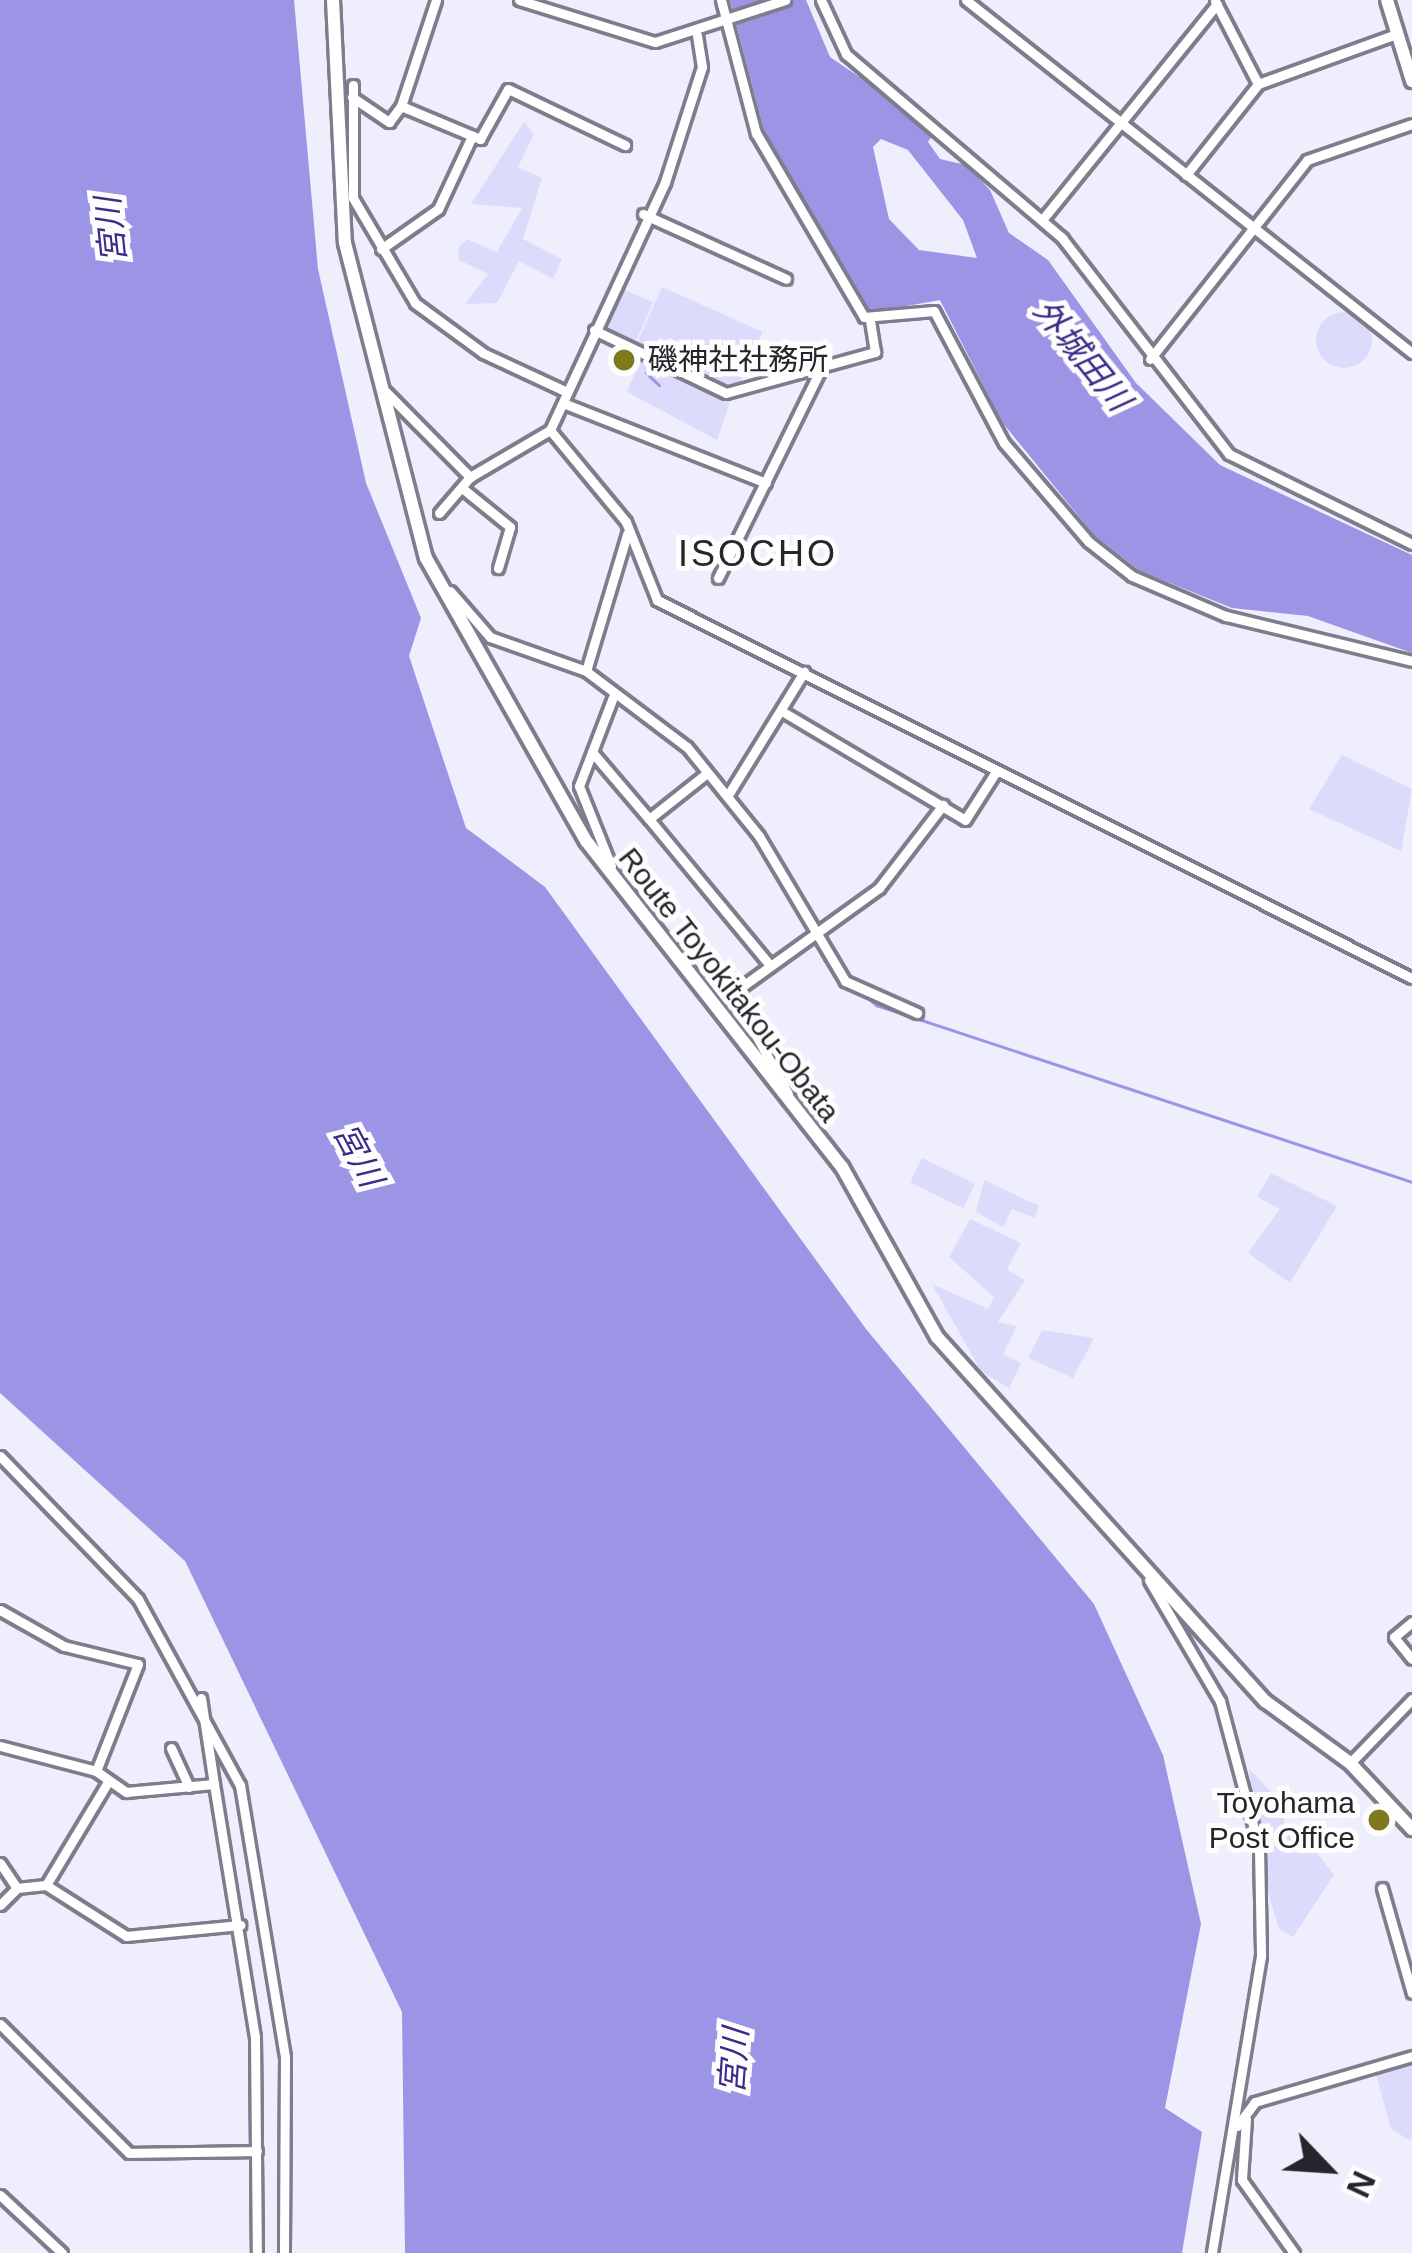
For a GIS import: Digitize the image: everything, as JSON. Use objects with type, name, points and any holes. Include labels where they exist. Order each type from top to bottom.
[{"type":"main road","name":"Route Toyokitakou-Obata","points":[[333,0],[337,192],[379,388],[436,578],[624,901],[790,1099],[879,1223],[938,1337],[1265,1701],[1350,1763],[1412,1829]]},
{"type":"main road","points":[[1387,0],[1412,81]]},
{"type":"street","points":[[436,0],[401,106],[389,122],[352,90],[350,186],[381,249],[443,330],[564,397],[766,483]]},
{"type":"street","points":[[519,0],[633,39],[697,35],[785,0]]},
{"type":"street","points":[[594,330],[726,393],[819,373],[875,352],[870,321],[756,133],[721,0]]},
{"type":"street","points":[[821,0],[846,55],[1042,220],[1150,359],[1264,479],[1412,544]]},
{"type":"street","points":[[966,0],[1412,353]]},
{"type":"street","points":[[1042,220],[1216,2],[1258,84]]},
{"type":"street","points":[[1186,175],[1258,84],[1396,34]]},
{"type":"street","points":[[439,513],[470,477],[550,430],[700,75],[697,35]]},
{"type":"street","points":[[381,249],[438,209],[472,136],[508,89],[625,145]]},
{"type":"street","points":[[401,106],[472,136]]},
{"type":"street","points":[[1150,359],[1307,160],[1412,124]]},
{"type":"street","points":[[643,214],[786,279]]},
{"type":"street","points":[[870,321],[934,311],[1004,443],[1132,576],[1226,616],[1412,662]]},
{"type":"street","points":[[718,578],[819,373]]},
{"type":"street","points":[[379,388],[470,477]]},
{"type":"street","points":[[550,430],[627,534],[657,600],[1412,978]]},
{"type":"street","points":[[462,488],[510,527],[498,568]]},
{"type":"street","points":[[586,670],[627,534]]},
{"type":"street","points":[[436,578],[490,637],[586,670],[613,698],[707,773],[728,795],[811,938],[850,986],[917,1013]]},
{"type":"street","points":[[728,795],[785,713],[804,672]]},
{"type":"street","points":[[613,698],[579,786],[624,901]]},
{"type":"street","points":[[785,713],[965,820],[995,773]]},
{"type":"street","points":[[592,752],[769,964]]},
{"type":"street","points":[[649,819],[707,773]]},
{"type":"street","points":[[790,1099],[733,1000],[769,964],[878,887],[943,805]]},
{"type":"street","points":[[0,1456],[121,1576],[201,1697],[248,1813],[278,1995],[284,2253]]},
{"type":"street","points":[[1118,1535],[1220,1701],[1256,1823],[1261,1956],[1212,2253]]},
{"type":"street","points":[[0,1610],[64,1646],[138,1664],[96,1771]]},
{"type":"street","points":[[1412,1622],[1394,1637],[1412,1659]]},
{"type":"street","points":[[201,1697],[240,1925],[256,2151],[257,2253]]},
{"type":"street","points":[[1350,1763],[1412,1699]]},
{"type":"street","points":[[0,1746],[96,1771],[127,1792],[214,1784]]},
{"type":"street","points":[[171,1748],[189,1787]]},
{"type":"street","points":[[46,1885],[109,1782]]},
{"type":"street","points":[[1398,1812],[1412,1804]]},
{"type":"street","points":[[0,1863],[17,1888]]},
{"type":"street","points":[[0,1905],[17,1888],[46,1885],[125,1936],[240,1925]]},
{"type":"street","points":[[1382,1888],[1412,1993]]},
{"type":"street","points":[[0,2024],[129,2153],[256,2151]]},
{"type":"street","points":[[1233,2131],[1256,2102],[1412,2056]]},
{"type":"street","points":[[1246,2115],[1242,2180],[1294,2253]]},
{"type":"street","points":[[0,2194],[62,2253]]},
{"type":"shaded area","points":[[524,122],[534,134],[518,167],[542,178],[523,239],[562,259],[553,279],[519,261],[497,303],[465,304],[488,274],[459,260],[458,248],[467,239],[497,252],[522,208],[471,204]]},
{"type":"shaded area","points":[[612,285],[653,302],[634,346],[600,329]]},
{"type":"shaded area","points":[[662,287],[762,332],[736,390],[636,345]]},
{"type":"shaded area","points":[[1344,312],[1364,320],[1372,340],[1364,360],[1344,368],[1324,360],[1316,340],[1324,320]]},
{"type":"shaded area","points":[[619,345],[731,399],[717,440],[627,392],[634,375],[610,364]]},
{"type":"shaded area","points":[[1342,755],[1412,789],[1401,851],[1309,809]]},
{"type":"shaded area","points":[[922,1158],[975,1184],[963,1208],[910,1182]]},
{"type":"shaded area","points":[[1271,1173],[1337,1206],[1290,1283],[1248,1253],[1280,1209],[1257,1197]]},
{"type":"shaded area","points":[[984,1180],[1039,1206],[1034,1218],[1012,1209],[1003,1227],[976,1212]]},
{"type":"shaded area","points":[[970,1219],[1021,1243],[1007,1270],[1025,1280],[998,1322],[1017,1326],[1003,1354],[1021,1363],[1009,1388],[981,1371],[932,1284],[988,1309],[994,1297],[949,1257]]},
{"type":"shaded area","points":[[1042,1330],[1094,1338],[1073,1378],[1028,1358]]},
{"type":"shaded area","points":[[1249,1769],[1274,1795],[1297,1854],[1311,1845],[1334,1875],[1293,1937],[1279,1929],[1267,1889]]},
{"type":"shaded area","points":[[1412,2059],[1409,2140],[1391,2129],[1375,2070]]},
{"type":"water","name":"宮川","points":[[0,0],[294,0],[318,269],[366,483],[421,618],[409,656],[466,828],[545,887],[866,1329],[1094,1604],[1163,1755],[1201,1924],[1165,2108],[1202,2132],[1182,2253],[405,2253],[402,2012],[185,1561],[0,1393]]},
{"type":"water","name":"外城田川","points":[[730,0],[806,0],[830,57],[936,129],[928,142],[940,159],[966,165],[990,190],[1009,233],[1048,260],[1136,383],[1220,465],[1412,555],[1412,653],[1308,616],[1232,608],[1140,571],[1094,535],[1002,422],[940,300],[873,312],[863,304],[769,150]],"holes":[[[881,139],[908,150],[963,220],[977,258],[919,250],[889,219],[873,147]]]},
{"type":"waterway","points":[[646,373],[659,385]]},
{"type":"waterway","points":[[824,960],[876,1005],[1412,1182]]},
{"type":"place","name":"磯神社社務所","points":[[624,360]]},
{"type":"place","name":"Toyohama Post Office","points":[[1379,1820]]},
{"type":"district","name":"ISOCHO","points":[[758,554]]}]
